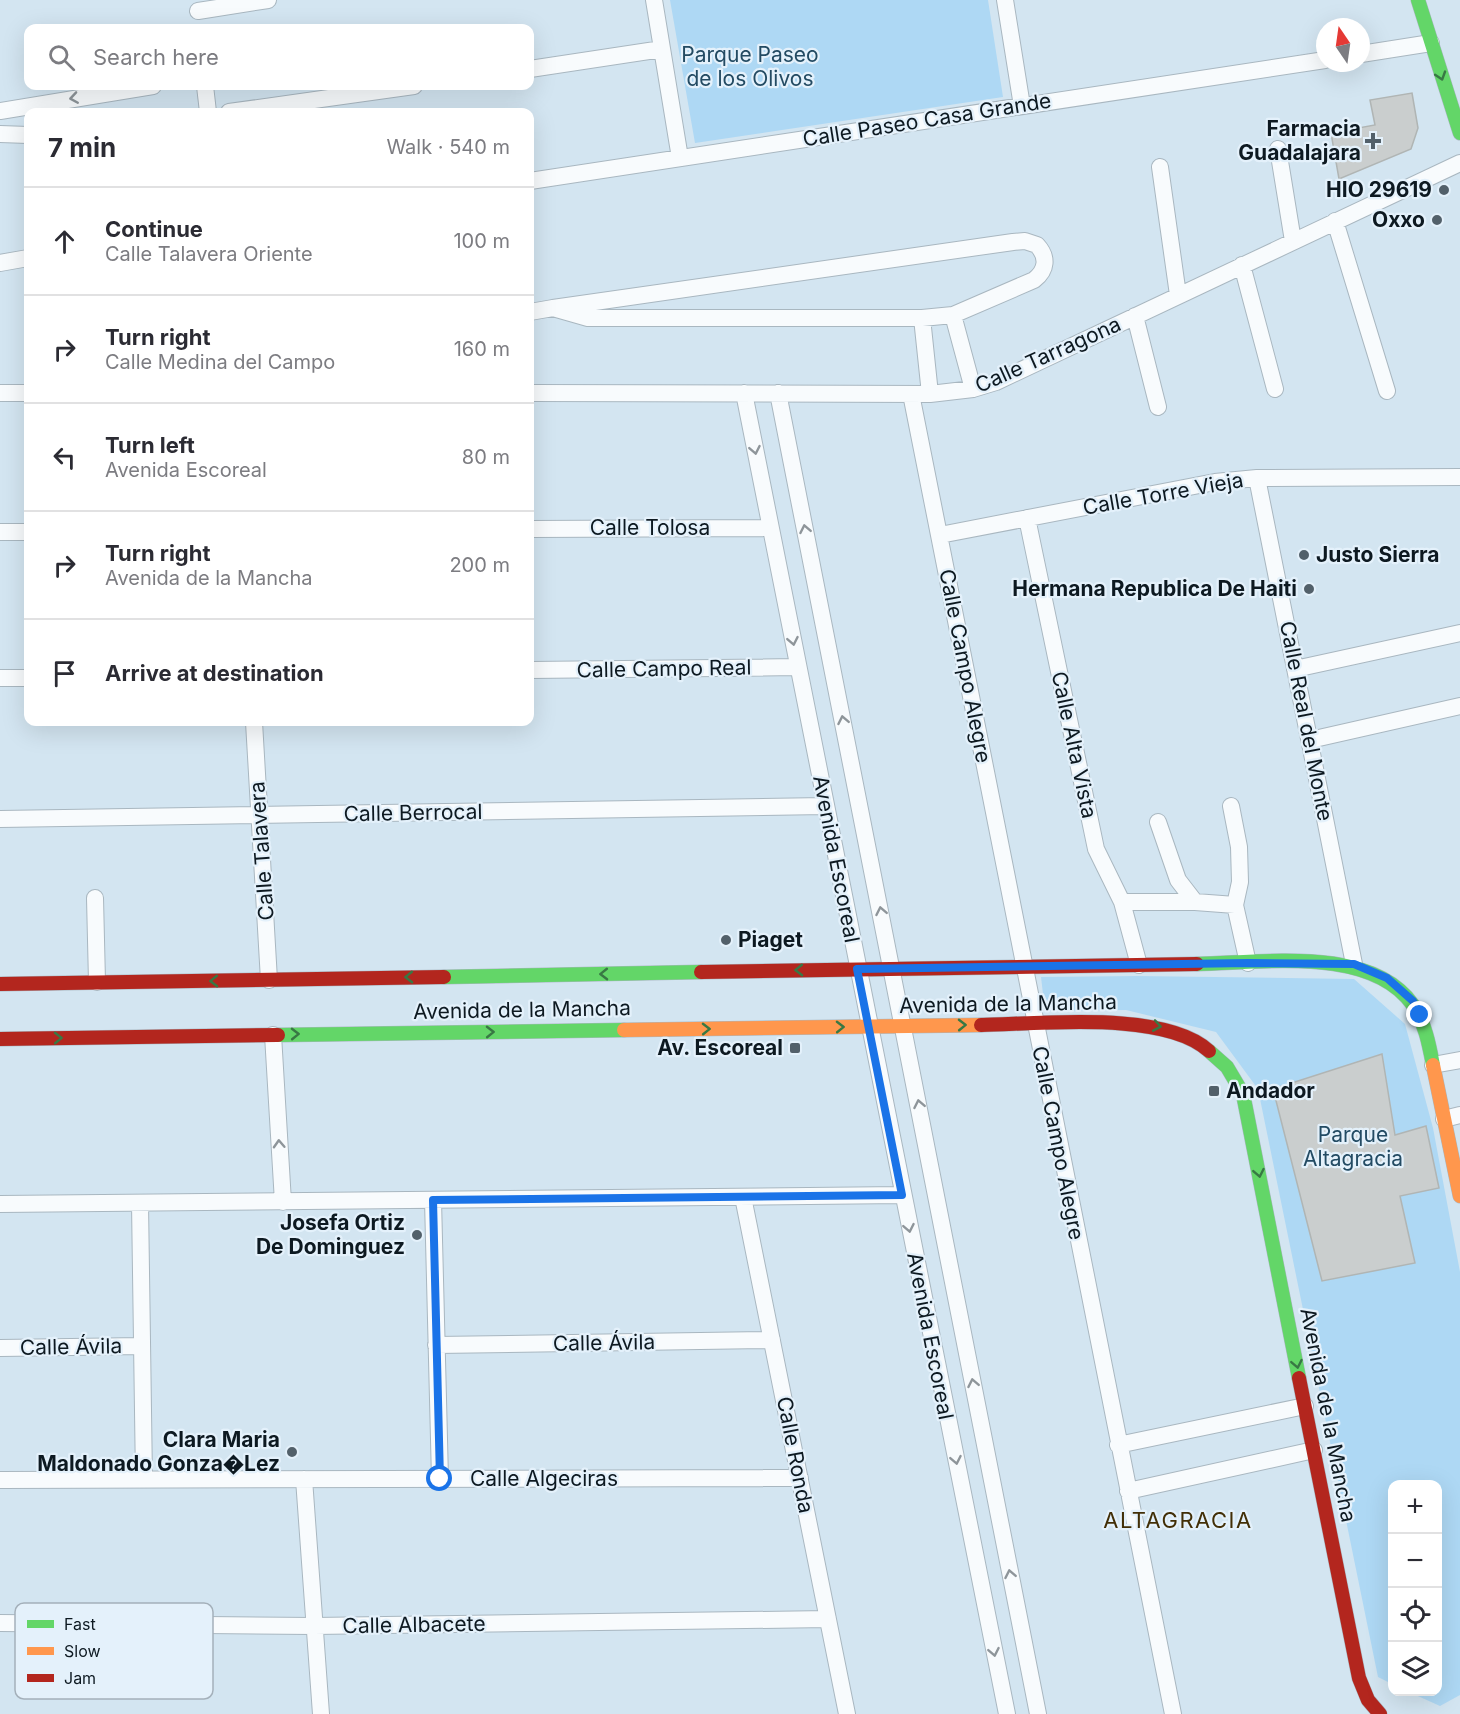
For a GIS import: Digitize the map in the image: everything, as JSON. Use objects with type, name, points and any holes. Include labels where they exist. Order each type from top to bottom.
[{"type":"street","points":[[199,24],[197,6],[268,0]]},
{"type":"street","points":[[654,0],[680,158]]},
{"type":"street","points":[[1005,0],[1022,106]]},
{"type":"street","points":[[1418,0],[1460,133]]},
{"type":"street","points":[[1370,53],[1431,43]]},
{"type":"street","points":[[534,68],[662,50]]},
{"type":"street","name":"Calle Paseo Casa Grande","points":[[534,180],[1316,61]]},
{"type":"street","points":[[0,111],[129,90]]},
{"type":"street","points":[[205,90],[208,108]]},
{"type":"street","points":[[257,108],[386,90]]},
{"type":"street","points":[[0,134],[24,135]]},
{"type":"street","points":[[1278,149],[1293,241]]},
{"type":"street","name":"Calle Tarragona","points":[[534,393],[930,394],[973,389],[996,382],[1460,163]]},
{"type":"street","points":[[1160,167],[1178,295]]},
{"type":"street","points":[[1335,221],[1387,391]]},
{"type":"street","points":[[534,311],[553,308],[1013,243],[1031,242],[1041,250],[1045,263],[1044,270],[1034,280],[953,315],[922,318],[588,318],[553,308]]},
{"type":"street","points":[[0,263],[24,259]]},
{"type":"street","points":[[1242,265],[1275,389]]},
{"type":"street","points":[[681,290],[678,304],[683,318]]},
{"type":"street","points":[[953,315],[973,389]]},
{"type":"street","points":[[1135,316],[1158,407]]},
{"type":"street","points":[[922,318],[930,394]]},
{"type":"street","points":[[0,393],[24,393]]},
{"type":"street","name":"Avenida Escoreal","points":[[744,393],[868,1027],[1007,1714]]},
{"type":"street","name":"Avenida Escoreal","points":[[778,393],[1038,1714]]},
{"type":"street","name":"Calle Campo Alegre","points":[[911,394],[1034,1024],[1173,1714]]},
{"type":"street","name":"Calle Torre Vieja","points":[[940,535],[1215,482],[1257,478],[1460,477]]},
{"type":"street","name":"Calle Real del Monte","points":[[1257,478],[1354,964]]},
{"type":"street","name":"Calle Alta Vista","points":[[1027,518],[1096,849],[1122,902],[1139,965]]},
{"type":"street","name":"Calle Tolosa","points":[[534,529],[770,528]]},
{"type":"street","points":[[0,532],[24,532]]},
{"type":"street","points":[[1295,669],[1460,633]]},
{"type":"street","name":"Calle Campo Real","points":[[534,670],[798,667]]},
{"type":"street","points":[[0,678],[24,678]]},
{"type":"street","points":[[1310,740],[1460,706]]},
{"type":"street","name":"Calle Talavera","points":[[254,726],[269,980]]},
{"type":"street","name":"Calle Berrocal","points":[[0,819],[825,806]]},
{"type":"street","points":[[1231,806],[1239,847],[1240,870],[1235,904],[1248,963]]},
{"type":"street","points":[[1158,822],[1178,880],[1195,902]]},
{"type":"street","points":[[95,898],[98,982]]},
{"type":"street","points":[[1122,902],[1235,904]]},
{"type":"street","name":"Avenida de la Mancha","points":[[0,984],[1023,966],[1354,964],[1387,978],[1413,1001],[1427,1034],[1433,1065],[1452,1117],[1460,1196]]},
{"type":"street","name":"Avenida de la Mancha","points":[[0,1039],[1034,1024],[1141,1023],[1168,1028],[1200,1044],[1235,1075],[1243,1094],[1359,1678],[1368,1700],[1380,1714]]},
{"type":"street","points":[[273,1035],[283,1202]]},
{"type":"street","points":[[1433,1065],[1460,1060]]},
{"type":"street","points":[[0,1204],[902,1195]]},
{"type":"street","name":"Calle Ronda","points":[[743,1197],[847,1714]]},
{"type":"street","points":[[433,1200],[440,1479]]},
{"type":"street","points":[[140,1203],[144,1480]]},
{"type":"street","name":"Calle Ávila","points":[[436,1345],[772,1340]]},
{"type":"street","name":"Calle Ávila","points":[[0,1348],[142,1346]]},
{"type":"street","points":[[1119,1445],[1305,1406]]},
{"type":"street","points":[[1128,1491],[1314,1450]]},
{"type":"street","name":"Calle Algeciras","points":[[0,1480],[800,1478]]},
{"type":"street","points":[[304,1479],[321,1714]]},
{"type":"street","name":"Calle Albacete","points":[[213,1625],[314,1626],[828,1619]]},
{"type":"street","name":"Calle Albacete","points":[[0,1623],[15,1623]]},
{"type":"green space","name":"Parque Paseo de los Olivos","points":[[670,0],[988,0],[1003,97],[695,143]]},
{"type":"green space","name":"Parque Altagracia","points":[[1041,977],[1354,979],[1405,1024],[1433,1128],[1460,1272],[1460,1695],[1440,1706],[1418,1696],[1442,1696],[1442,1480],[1388,1480],[1388,1682],[1378,1677],[1258,1089],[1216,1032],[1126,1010],[1045,1011]]},
{"type":"building","name":"Farmacia Guadalajara","points":[[1412,93],[1418,128],[1411,149],[1339,179],[1331,133],[1375,125],[1370,100]]},
{"type":"building","points":[[1382,1054],[1395,1135],[1426,1126],[1439,1188],[1400,1196],[1415,1263],[1322,1281],[1273,1089]]},
{"type":"traffic: fast","points":[[1418,0],[1460,133]]},
{"type":"traffic: fast","points":[[1197,964],[1314,962],[1343,965],[1371,973],[1394,986],[1413,1005],[1424,1026],[1433,1065]]},
{"type":"traffic: fast","points":[[444,977],[701,972]]},
{"type":"traffic: fast","points":[[278,1035],[624,1030]]},
{"type":"traffic: fast","points":[[1209,1051],[1227,1067],[1243,1094],[1299,1378]]},
{"type":"traffic: slow","points":[[624,1030],[981,1025]]},
{"type":"traffic: slow","points":[[1433,1065],[1460,1196]]},
{"type":"traffic: jam","points":[[701,972],[1197,964]]},
{"type":"traffic: jam","points":[[0,984],[444,977]]},
{"type":"traffic: jam","points":[[981,1025],[1067,1022],[1133,1024],[1189,1038],[1209,1051]]},
{"type":"traffic: jam","points":[[0,1039],[278,1035]]},
{"type":"traffic: jam","points":[[1299,1378],[1359,1678],[1368,1700],[1380,1714]]},
{"type":"place","name":"Farmacia Guadalajara","points":[[1373,141]]},
{"type":"place","name":"HIO 29619","points":[[1444,190]]},
{"type":"place","name":"Oxxo","points":[[1437,220]]},
{"type":"place","name":"Justo Sierra","points":[[1304,555]]},
{"type":"place","name":"Hermana Republica De Haiti","points":[[1309,589]]},
{"type":"place","name":"Piaget","points":[[726,940]]},
{"type":"place","name":"Av. Escoreal","points":[[795,1048]]},
{"type":"place","name":"Andador","points":[[1214,1091]]},
{"type":"place","name":"Josefa Ortiz De Dominguez","points":[[417,1235]]},
{"type":"place","name":"Clara Maria Maldonado Gonza�Lez","points":[[292,1452]]},
{"type":"district","name":"ALTAGRACIA","points":[[1178,1520]]},
{"type":"route","points":[[440,1479],[433,1200],[902,1195],[857,969],[1248,963],[1354,964],[1387,978],[1400,988],[1413,1001],[1420,1015]]}]
